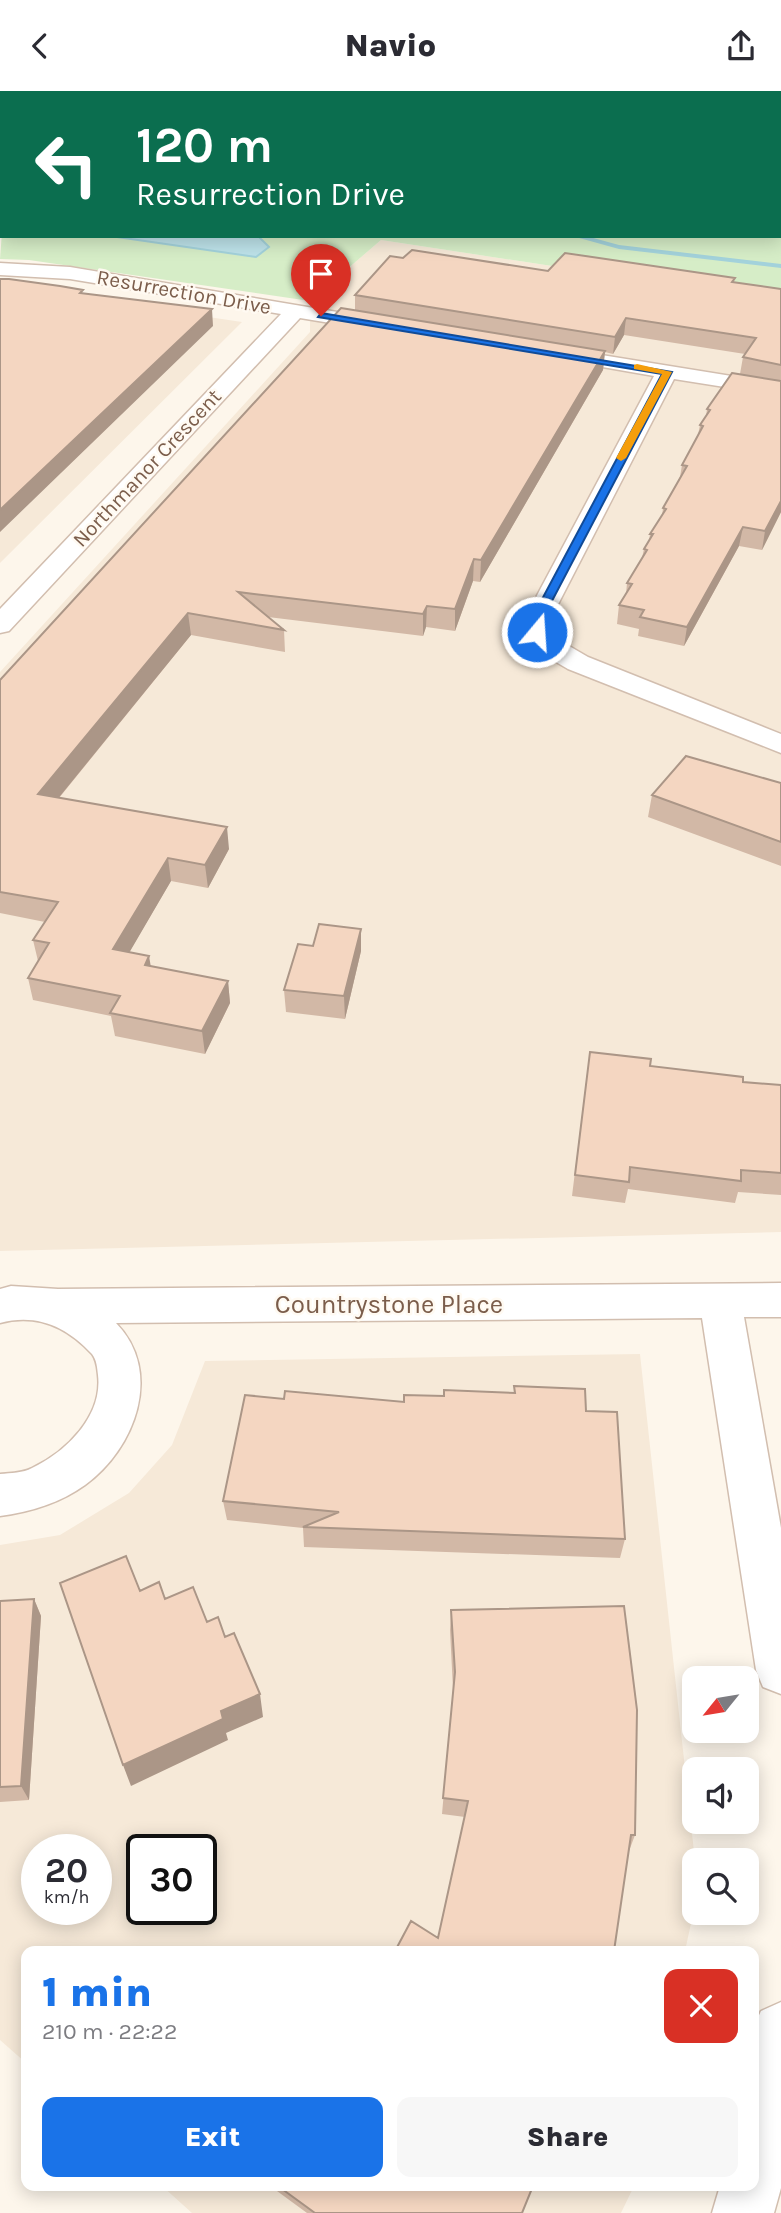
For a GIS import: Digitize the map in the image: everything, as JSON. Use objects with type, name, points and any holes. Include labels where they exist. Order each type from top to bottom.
[{"type":"street","name":"Resurrection Drive","points":[[0,269],[70,273],[405,329]]},
{"type":"street","name":"Northmanor Crescent","points":[[0,625],[295,311]]},
{"type":"street","points":[[529,349],[781,390]]},
{"type":"street","points":[[667,372],[538,618],[537,632],[554,649],[578,663],[781,744]]},
{"type":"street","name":"Countrystone Place","points":[[0,1306],[11,1303],[58,1306],[781,1300]]},
{"type":"street","points":[[720,1301],[781,1670]]},
{"type":"street","name":"Countrystone Place","points":[[0,1495],[30,1491],[80,1463],[106,1433],[121,1388],[117,1357],[89,1322],[58,1306]]},
{"type":"street","points":[[759,2155],[766,2129],[781,2031]]},
{"type":"street","points":[[743,2213],[750,2191]]},
{"type":"shaded area","points":[[381,240],[781,301],[781,1232],[0,1251],[0,672],[310,332],[310,301]]},
{"type":"shaded area","points":[[0,286],[242,322],[0,563]]},
{"type":"shaded area","points":[[640,1354],[684,1757],[682,1834],[692,1834],[694,1848],[682,1848],[682,1925],[691,1925],[686,1946],[21,1946],[21,2059],[0,2040],[0,1545],[60,1535],[129,1493],[172,1445],[205,1361]]},
{"type":"shaded area","points":[[168,2191],[632,2191],[621,2213],[192,2213]]},
{"type":"green space","points":[[2,238],[781,238],[781,301],[381,240],[310,301],[29,260],[0,259]]},
{"type":"water","points":[[124,238],[260,238],[269,247],[256,257]]},
{"type":"building","points":[[412,250],[548,271],[565,253],[735,278],[732,282],[781,289],[781,365],[743,357],[756,338],[626,318],[615,337],[355,295],[390,256],[403,258]]},
{"type":"building","points":[[0,279],[83,290],[80,293],[212,309],[0,510]]},
{"type":"building","points":[[341,308],[605,351],[481,560],[474,559],[455,609],[427,606],[423,614],[238,592],[284,630],[188,613],[38,794],[227,827],[205,865],[168,858],[113,949],[149,956],[145,965],[228,981],[202,1031],[110,1013],[120,996],[28,978],[49,943],[33,940],[58,902],[0,892],[0,680]]},
{"type":"building","points":[[732,373],[781,381],[781,501],[765,531],[743,527],[687,627],[640,617],[644,610],[619,605],[632,584],[627,583],[647,550],[644,549],[653,534],[650,534],[666,509],[663,508],[687,466],[682,465],[703,426],[700,425],[710,410],[707,409]]},
{"type":"building","points":[[686,756],[781,783],[781,842],[652,795]]},
{"type":"building","points":[[319,924],[361,929],[344,996],[284,990],[298,944],[313,946]]},
{"type":"building","points":[[590,1052],[651,1059],[650,1066],[743,1077],[743,1082],[781,1085],[781,1173],[741,1170],[741,1181],[630,1167],[629,1182],[575,1175]]},
{"type":"building","points":[[514,1386],[585,1389],[586,1411],[617,1412],[625,1539],[303,1527],[339,1512],[223,1501],[245,1395],[284,1399],[285,1391],[404,1402],[404,1395],[444,1396],[444,1390],[515,1393]]},
{"type":"building","points":[[126,1556],[140,1591],[159,1582],[165,1599],[193,1587],[207,1622],[218,1617],[225,1637],[234,1633],[260,1694],[221,1711],[223,1719],[123,1765],[60,1583]]},
{"type":"building","points":[[34,1599],[21,1786],[0,1787],[0,1601]]},
{"type":"building","points":[[624,1606],[637,1710],[635,1835],[631,1835],[615,1946],[398,1946],[411,1921],[438,1938],[468,1801],[443,1798],[455,1672],[451,1610]]},
{"type":"building","points":[[285,2191],[531,2191],[522,2213],[315,2213]]},
{"type":"waterway","points":[[584,238],[619,247],[781,266]]},
{"type":"slow traffic","points":[[621,458],[667,372],[637,367]]},
{"type":"route","points":[[321,316],[667,372],[538,618],[537,632]]}]
